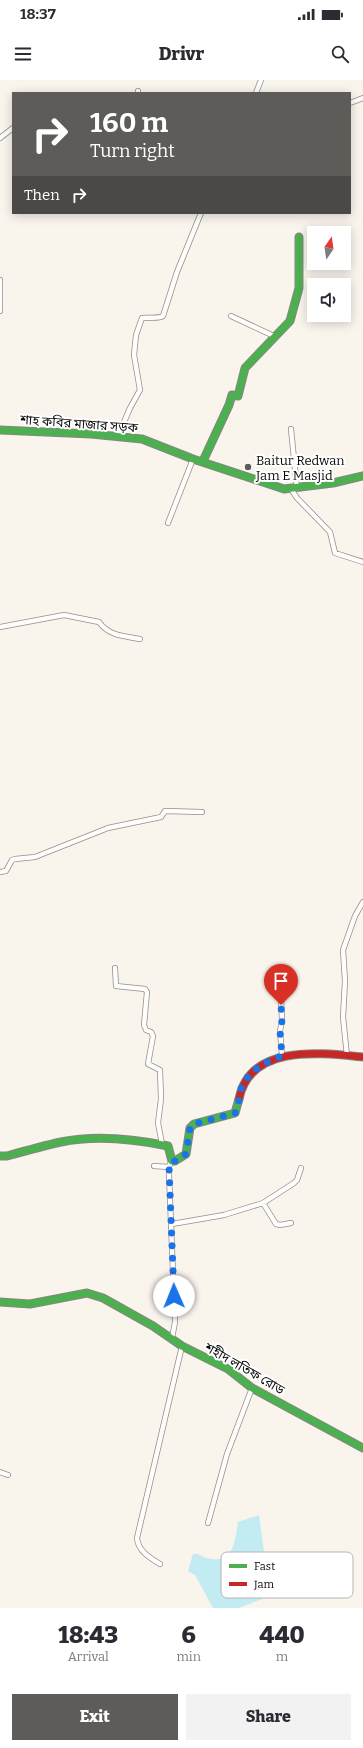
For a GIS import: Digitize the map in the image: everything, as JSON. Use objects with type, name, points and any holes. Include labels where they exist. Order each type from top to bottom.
[{"type":"street","points":[[256,92],[261,80]]},
{"type":"street","points":[[351,103],[363,98]]},
{"type":"street","points":[[0,138],[12,129]]},
{"type":"street","points":[[118,436],[130,408],[140,390],[134,355],[136,334],[142,318],[150,316],[160,318],[163,316],[177,272],[201,214]]},
{"type":"street","points":[[203,461],[229,405],[230,399],[232,396],[238,396],[243,371],[290,321],[299,288],[298,237]]},
{"type":"street","points":[[0,280],[0,311]]},
{"type":"street","points":[[231,316],[276,337]]},
{"type":"street","name":"শাহ কবির মাজার সড়ক","points":[[0,429],[118,436],[142,440],[193,459],[203,461],[284,489],[294,489],[333,483],[363,476]]},
{"type":"street","points":[[291,429],[294,489],[297,498],[330,532],[334,553],[363,562]]},
{"type":"street","points":[[168,523],[193,459]]},
{"type":"street","points":[[0,627],[64,615],[99,622],[110,633],[140,639]]},
{"type":"street","points":[[0,872],[6,871],[12,860],[35,856],[108,828],[161,818],[165,811],[202,812]]},
{"type":"street","points":[[346,1056],[343,1017],[345,981],[343,950],[355,916],[363,902]]},
{"type":"street","points":[[115,968],[116,986],[144,989],[147,992],[144,1025],[146,1030],[151,1032],[153,1036],[148,1064],[160,1070],[162,1099],[158,1123],[162,1144]]},
{"type":"street","points":[[280,974],[282,1021],[280,1031],[282,1056]]},
{"type":"street","points":[[154,1166],[170,1164],[186,1154],[190,1128],[194,1124],[235,1113],[241,1088],[247,1078],[261,1066],[274,1058],[282,1056],[328,1053],[363,1057]]},
{"type":"street","points":[[0,1156],[7,1156],[62,1142],[92,1139],[126,1139],[168,1146],[172,1224],[170,1235],[175,1322],[172,1338]]},
{"type":"street","points":[[172,1224],[224,1215],[262,1203],[294,1183],[297,1180],[301,1168]]},
{"type":"street","points":[[262,1203],[276,1224],[280,1225],[291,1223]]},
{"type":"street","name":"শহীদ লতিফ রোড","points":[[0,1302],[30,1304],[87,1293],[103,1298],[153,1326],[182,1346],[228,1369],[252,1388],[363,1448]]},
{"type":"street","points":[[160,1564],[146,1555],[137,1542],[137,1538],[182,1346]]},
{"type":"street","points":[[208,1523],[227,1454],[252,1388]]},
{"type":"street","points":[[0,1472],[8,1475]]},
{"type":"water","points":[[259,1515],[264,1552],[230,1552],[236,1537],[238,1522]]},
{"type":"water","points":[[193,1554],[197,1554],[205,1558],[221,1558],[221,1598],[265,1598],[239,1608],[213,1608],[195,1575],[188,1571]]},
{"type":"traffic: fast","points":[[203,461],[229,405],[232,395],[238,396],[245,368],[290,321],[299,288],[299,237]]},
{"type":"traffic: fast","points":[[0,430],[91,434],[142,439],[193,459],[284,489],[333,483],[363,476]]},
{"type":"traffic: fast","points":[[0,1156],[7,1156],[61,1142],[101,1138],[142,1141],[168,1146],[172,1161],[175,1161],[186,1154],[190,1128],[194,1124],[235,1113],[239,1099]]},
{"type":"traffic: fast","points":[[0,1302],[30,1304],[87,1293],[103,1298],[153,1326],[182,1346],[228,1369],[252,1388],[363,1448]]},
{"type":"traffic: jam","points":[[239,1099],[246,1081],[257,1068],[272,1060],[309,1054],[363,1057]]},
{"type":"place","name":"Baitur Redwan Jam E Masjid","points":[[248,467]]},
{"type":"route","points":[[174,1296],[170,1235],[172,1224],[169,1166],[172,1161],[184,1157],[186,1154],[190,1128],[194,1124],[229,1116],[235,1113],[237,1111],[241,1088],[247,1078],[261,1066],[274,1058],[282,1056],[280,1031],[282,1021],[281,1005]]}]
